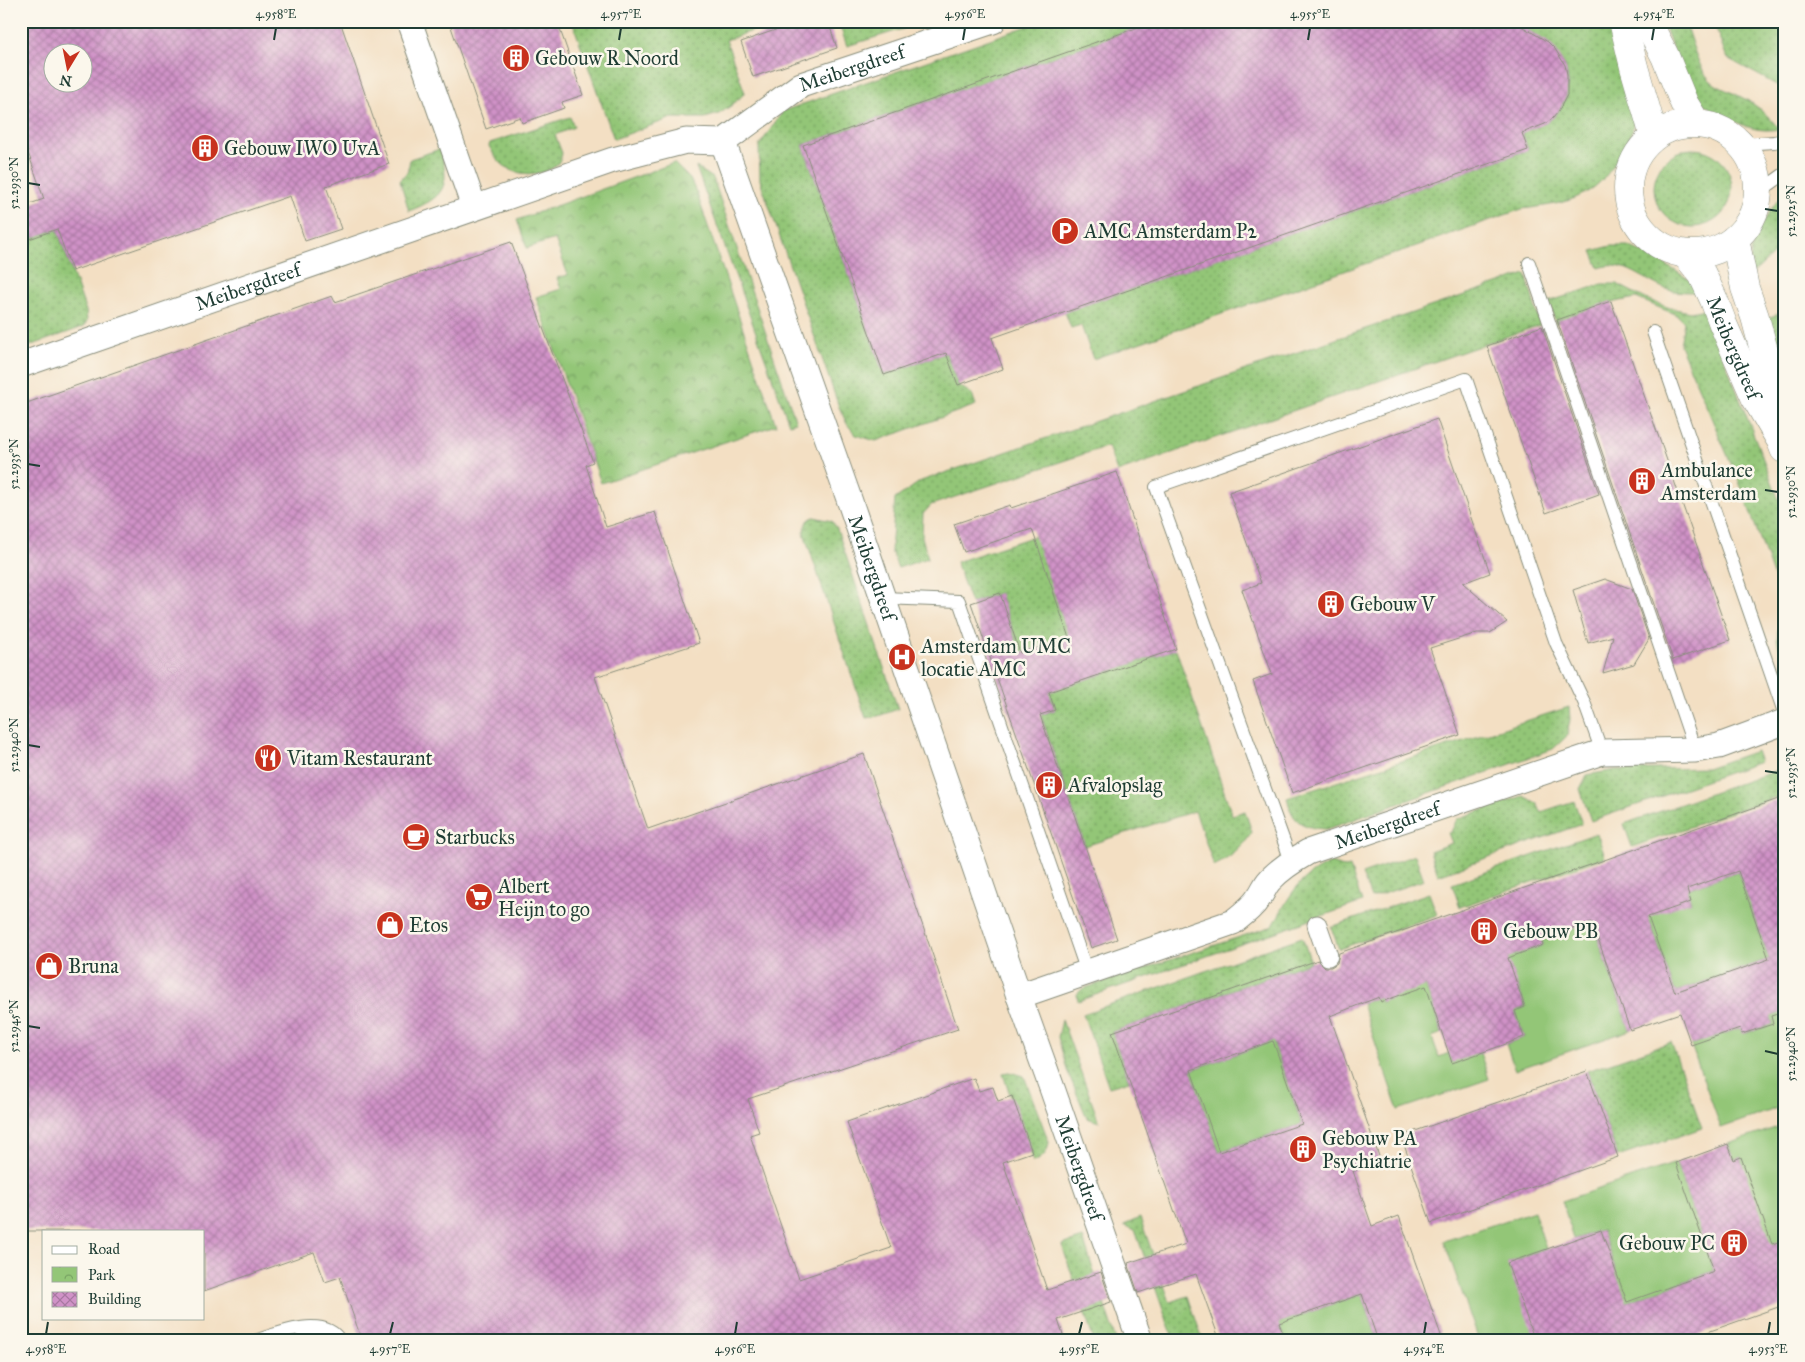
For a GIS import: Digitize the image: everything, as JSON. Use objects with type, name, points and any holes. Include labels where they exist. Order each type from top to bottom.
[{"type":"street","points":[[409,21],[474,207]]},
{"type":"street","name":"Meibergdreef","points":[[21,365],[613,160],[686,141],[723,142],[801,85],[993,21]]},
{"type":"street","points":[[1623,21],[1654,136]]},
{"type":"street","points":[[1647,21],[1665,56],[1684,103],[1697,124]]},
{"type":"street","points":[[1697,124],[1713,127],[1728,134],[1741,144],[1754,166],[1759,192],[1755,210],[1748,226],[1735,239],[1720,249],[1703,254],[1686,255],[1667,250],[1651,240],[1638,226],[1629,208],[1627,188],[1630,168],[1640,150],[1654,136],[1675,126],[1697,124]]},
{"type":"street","name":"Meibergdreef","points":[[723,142],[1140,1341]]},
{"type":"street","name":"Meibergdreef","points":[[1735,239],[1745,288],[1756,317],[1774,388],[1782,445]]},
{"type":"street","name":"Meibergdreef","points":[[1686,255],[1702,274],[1755,397],[1782,445]]},
{"type":"street","name":"Meibergdreef","points":[[1019,996],[1233,922],[1249,910],[1268,882],[1291,861],[1308,852],[1602,752],[1695,750],[1719,746],[1784,722]]},
{"type":"street","points":[[1316,925],[1328,956]]},
{"type":"lane","points":[[1741,144],[1784,140]]},
{"type":"lane","points":[[1759,192],[1784,174]]},
{"type":"lane","points":[[1529,263],[1695,750]]},
{"type":"lane","points":[[1653,332],[1784,712]]},
{"type":"lane","points":[[1291,861],[1156,487],[1466,379],[1556,643],[1584,702],[1602,752]]},
{"type":"lane","points":[[883,598],[959,601],[1087,972]]},
{"type":"lane","points":[[255,1341],[287,1330],[315,1326],[336,1333],[340,1341]]},
{"type":"lane","points":[[298,1329],[317,1341]]},
{"type":"green space","points":[[572,21],[781,21],[726,40],[745,93],[732,105],[719,114],[705,118],[672,118],[614,139]]},
{"type":"green space","points":[[838,21],[929,21],[847,46]]},
{"type":"green space","points":[[1042,21],[1156,21],[803,145],[884,375],[946,353],[958,385],[972,394],[976,405],[876,441],[856,435],[847,424],[839,407],[760,180],[759,146],[783,111]]},
{"type":"green space","points":[[1517,21],[1611,21],[1634,104],[1635,116],[1634,125],[1615,163],[1595,187],[1571,200],[1522,209],[1093,359],[1081,325],[1071,328],[1065,312],[1528,150],[1521,129],[1533,128],[1544,124],[1553,117],[1565,100],[1567,77],[1565,65],[1512,25]]},
{"type":"green space","points":[[1663,21],[1684,21],[1706,76],[1718,86],[1752,103],[1767,115],[1779,129],[1760,130],[1748,127],[1701,101],[1682,74]]},
{"type":"green space","points":[[1713,21],[1784,21],[1784,89],[1727,58]]},
{"type":"green space","points":[[570,117],[574,127],[555,135],[562,153],[560,160],[555,166],[541,173],[516,172],[509,169],[495,157],[489,146],[490,143]]},
{"type":"green space","points":[[440,149],[445,172],[445,181],[442,189],[431,201],[409,211],[400,180],[408,171],[410,159]]},
{"type":"green space","points":[[1693,149],[1708,152],[1721,160],[1729,173],[1732,188],[1729,203],[1721,216],[1708,224],[1693,227],[1678,224],[1665,216],[1657,203],[1654,188],[1657,173],[1665,160],[1678,152]]},
{"type":"green space","points":[[674,163],[690,179],[697,194],[776,425],[601,483],[536,297],[561,289],[557,278],[568,275],[555,239],[527,248],[517,220]]},
{"type":"green space","points":[[696,167],[713,178],[796,422],[789,424]]},
{"type":"green space","points":[[1784,194],[1784,239],[1775,253],[1752,274],[1751,256],[1755,239],[1768,214]]},
{"type":"green space","points":[[57,229],[86,311],[87,321],[83,327],[21,349],[21,242]]},
{"type":"green space","points":[[1611,246],[1628,246],[1655,258],[1690,280],[1698,292],[1669,290],[1617,266],[1599,268],[1592,251]]},
{"type":"green space","points":[[1526,274],[1540,325],[1117,472],[1108,446],[931,505],[923,514],[922,537],[928,558],[898,568],[891,551],[895,499],[921,481]]},
{"type":"green space","points":[[1602,284],[1617,284],[1646,299],[1670,308],[1690,312],[1705,309],[1784,513],[1784,666],[1777,639],[1782,600],[1742,489],[1680,345],[1684,322],[1677,315],[1636,298],[1615,302],[1556,323],[1548,302]]},
{"type":"green space","points":[[1784,312],[1784,380],[1767,318]]},
{"type":"green space","points":[[814,517],[832,521],[837,529],[898,709],[866,718],[804,533],[806,523]]},
{"type":"green space","points":[[1035,536],[1084,680],[1176,649],[1232,815],[1245,811],[1252,832],[1240,848],[1220,863],[1214,866],[1195,811],[1085,846],[1041,715],[1055,710],[1034,649],[1020,653],[1000,593],[971,603],[956,562]]},
{"type":"green space","points":[[1569,707],[1570,719],[1567,736],[1553,749],[1327,829],[1302,824],[1294,817],[1290,810],[1287,798]]},
{"type":"green space","points":[[1756,751],[1760,762],[1591,821],[1580,789],[1587,775],[1615,770],[1707,768]]},
{"type":"green space","points":[[1784,768],[1784,794],[1632,847],[1624,824]]},
{"type":"green space","points":[[1523,796],[1537,803],[1541,812],[1574,801],[1582,824],[1438,875],[1430,851],[1452,843],[1448,833],[1451,832],[1457,819]]},
{"type":"green space","points":[[1597,833],[1605,857],[1460,907],[1452,884]]},
{"type":"green space","points":[[1415,855],[1424,880],[1371,898],[1362,874]]},
{"type":"green space","points":[[1331,863],[1345,868],[1350,867],[1362,902],[1078,1001],[1077,994],[1082,989],[1273,926],[1290,896],[1302,881]]},
{"type":"green space","points":[[1738,871],[1769,959],[1675,992],[1644,904],[1691,902],[1687,889]]},
{"type":"green space","points":[[1429,893],[1437,915],[1339,949],[1331,927]]},
{"type":"green space","points":[[1592,922],[1630,1030],[1515,1070],[1506,1044],[1524,1037],[1515,1011],[1525,1007],[1518,987],[1495,956],[1523,952],[1543,945],[1541,940]]},
{"type":"green space","points":[[1302,937],[1311,962],[1112,1032],[1129,1081],[1109,1087],[1083,1014]]},
{"type":"green space","points":[[1424,981],[1442,1033],[1432,1037],[1439,1057],[1449,1053],[1480,1053],[1489,1079],[1398,1110],[1362,1003],[1379,997],[1381,1002],[1399,995]]},
{"type":"green space","points":[[1784,1012],[1784,1106],[1721,1128],[1691,1045],[1740,1028],[1743,1034],[1773,1024],[1771,1017]]},
{"type":"green space","points":[[1062,1020],[1099,1122],[1087,1118],[1067,1070],[1058,1037]]},
{"type":"green space","points":[[1273,1041],[1302,1124],[1219,1152],[1191,1070]]},
{"type":"green space","points":[[1671,1042],[1702,1128],[1618,1157],[1587,1071]]},
{"type":"green space","points":[[1010,1072],[1024,1076],[1049,1142],[1044,1155],[1033,1162],[1003,1073]]},
{"type":"green space","points":[[1784,1125],[1784,1240],[1766,1253],[1741,1157],[1734,1160],[1728,1144]]},
{"type":"green space","points":[[1676,1163],[1714,1271],[1617,1305],[1616,1271],[1602,1230],[1574,1239],[1562,1201]]},
{"type":"green space","points":[[1534,1211],[1546,1249],[1508,1263],[1546,1330],[1515,1341],[1479,1341],[1444,1241]]},
{"type":"green space","points":[[1140,1218],[1170,1302],[1188,1296],[1203,1341],[1174,1341],[1135,1230],[1124,1225]]},
{"type":"green space","points":[[1083,1238],[1116,1341],[1094,1341],[1062,1245]]},
{"type":"green space","points":[[1362,1294],[1378,1341],[1286,1341],[1279,1323]]},
{"type":"building","name":"Gebouw IWO UvA","points":[[21,21],[340,21],[389,164],[326,186],[341,229],[305,241],[290,196],[72,271],[57,229],[21,242],[21,207],[44,199],[21,132]]},
{"type":"building","name":"Gebouw R Noord","points":[[449,21],[557,21],[583,95],[562,102],[564,108],[522,123],[520,117],[486,129]]},
{"type":"building","points":[[801,21],[828,21],[837,48],[753,77],[741,42]]},
{"type":"building","name":"AMC Amsterdam P2","points":[[1156,21],[1513,21],[1548,42],[1555,49],[1565,65],[1567,95],[1553,118],[1545,124],[1522,133],[1528,150],[992,338],[1003,369],[958,385],[946,353],[884,375],[803,145]]},
{"type":"building","points":[[511,242],[593,462],[586,465],[606,527],[655,512],[699,643],[595,677],[648,829],[864,754],[958,1029],[748,1099],[759,1132],[750,1135],[799,1279],[891,1248],[847,1122],[974,1078],[979,1091],[993,1087],[998,1101],[1012,1096],[1032,1152],[1003,1162],[1047,1290],[1101,1272],[1111,1302],[1058,1320],[1065,1341],[362,1341],[340,1277],[325,1282],[314,1252],[205,1291],[205,1230],[21,1231],[21,405],[332,296],[335,302]]},
{"type":"building","name":"Ambulance Amsterdam","points":[[1611,301],[1730,640],[1673,660],[1557,320]]},
{"type":"building","points":[[1542,326],[1599,494],[1546,513],[1487,346]]},
{"type":"building","name":"Gebouw V","points":[[1437,419],[1490,573],[1463,583],[1507,622],[1490,633],[1477,633],[1430,648],[1460,735],[1292,793],[1253,681],[1272,674],[1242,590],[1261,583],[1229,492]]},
{"type":"building","points":[[1117,472],[1176,649],[1049,692],[1055,710],[1040,715],[1117,939],[1091,948],[971,603],[1000,593],[1020,653],[1069,638],[1032,529],[964,552],[954,524],[1010,505],[1011,508]]},
{"type":"building","points":[[1605,579],[1632,589],[1649,639],[1634,664],[1603,673],[1613,636],[1588,643],[1573,590]]},
{"type":"building","points":[[1784,797],[1784,1012],[1771,1016],[1773,1024],[1742,1034],[1740,1028],[1691,1045],[1680,1013],[1630,1030],[1592,922],[1541,940],[1543,945],[1508,958],[1525,1007],[1515,1011],[1524,1037],[1506,1044],[1452,1063],[1426,986],[1381,1002],[1379,997],[1330,1016],[1381,1162],[1353,1171],[1372,1226],[1399,1216],[1443,1341],[1378,1341],[1362,1294],[1279,1323],[1286,1341],[1220,1341],[1196,1274],[1138,1293],[1128,1263],[1186,1244],[1112,1032],[1318,960],[1325,967],[1331,967],[1337,963],[1339,953]],"holes":[[[1738,871],[1769,959],[1675,992],[1648,917],[1691,902],[1687,889]],[[1273,1041],[1302,1124],[1219,1152],[1191,1070]]]},
{"type":"building","points":[[1587,1071],[1618,1157],[1431,1223],[1401,1136]]},
{"type":"building","name":"Gebouw PC","points":[[1728,1144],[1734,1160],[1741,1157],[1772,1244],[1784,1240],[1784,1305],[1682,1341],[1535,1341],[1507,1263],[1601,1230],[1627,1302],[1714,1271],[1676,1163]]},
{"type":"place","name":"Gebouw R Noord","points":[[516,58]]},
{"type":"place","name":"Gebouw IWO UvA","points":[[205,148]]},
{"type":"place","name":"AMC Amsterdam P2","points":[[1065,231]]},
{"type":"place","name":"Ambulance Amsterdam","points":[[1642,481]]},
{"type":"place","name":"Gebouw V","points":[[1331,604]]},
{"type":"place","name":"Amsterdam UMC locatie AMC","points":[[902,657]]},
{"type":"place","name":"Vitam Restaurant","points":[[268,758]]},
{"type":"place","name":"Afvalopslag","points":[[1049,785]]},
{"type":"place","name":"Starbucks","points":[[416,837]]},
{"type":"place","name":"Albert Heijn to go","points":[[479,897]]},
{"type":"place","name":"Etos","points":[[390,925]]},
{"type":"place","name":"Gebouw PB","points":[[1484,931]]},
{"type":"place","name":"Bruna","points":[[49,966]]},
{"type":"place","name":"Gebouw PA Psychiatrie","points":[[1303,1149]]},
{"type":"place","name":"Gebouw PC","points":[[1734,1243]]}]
